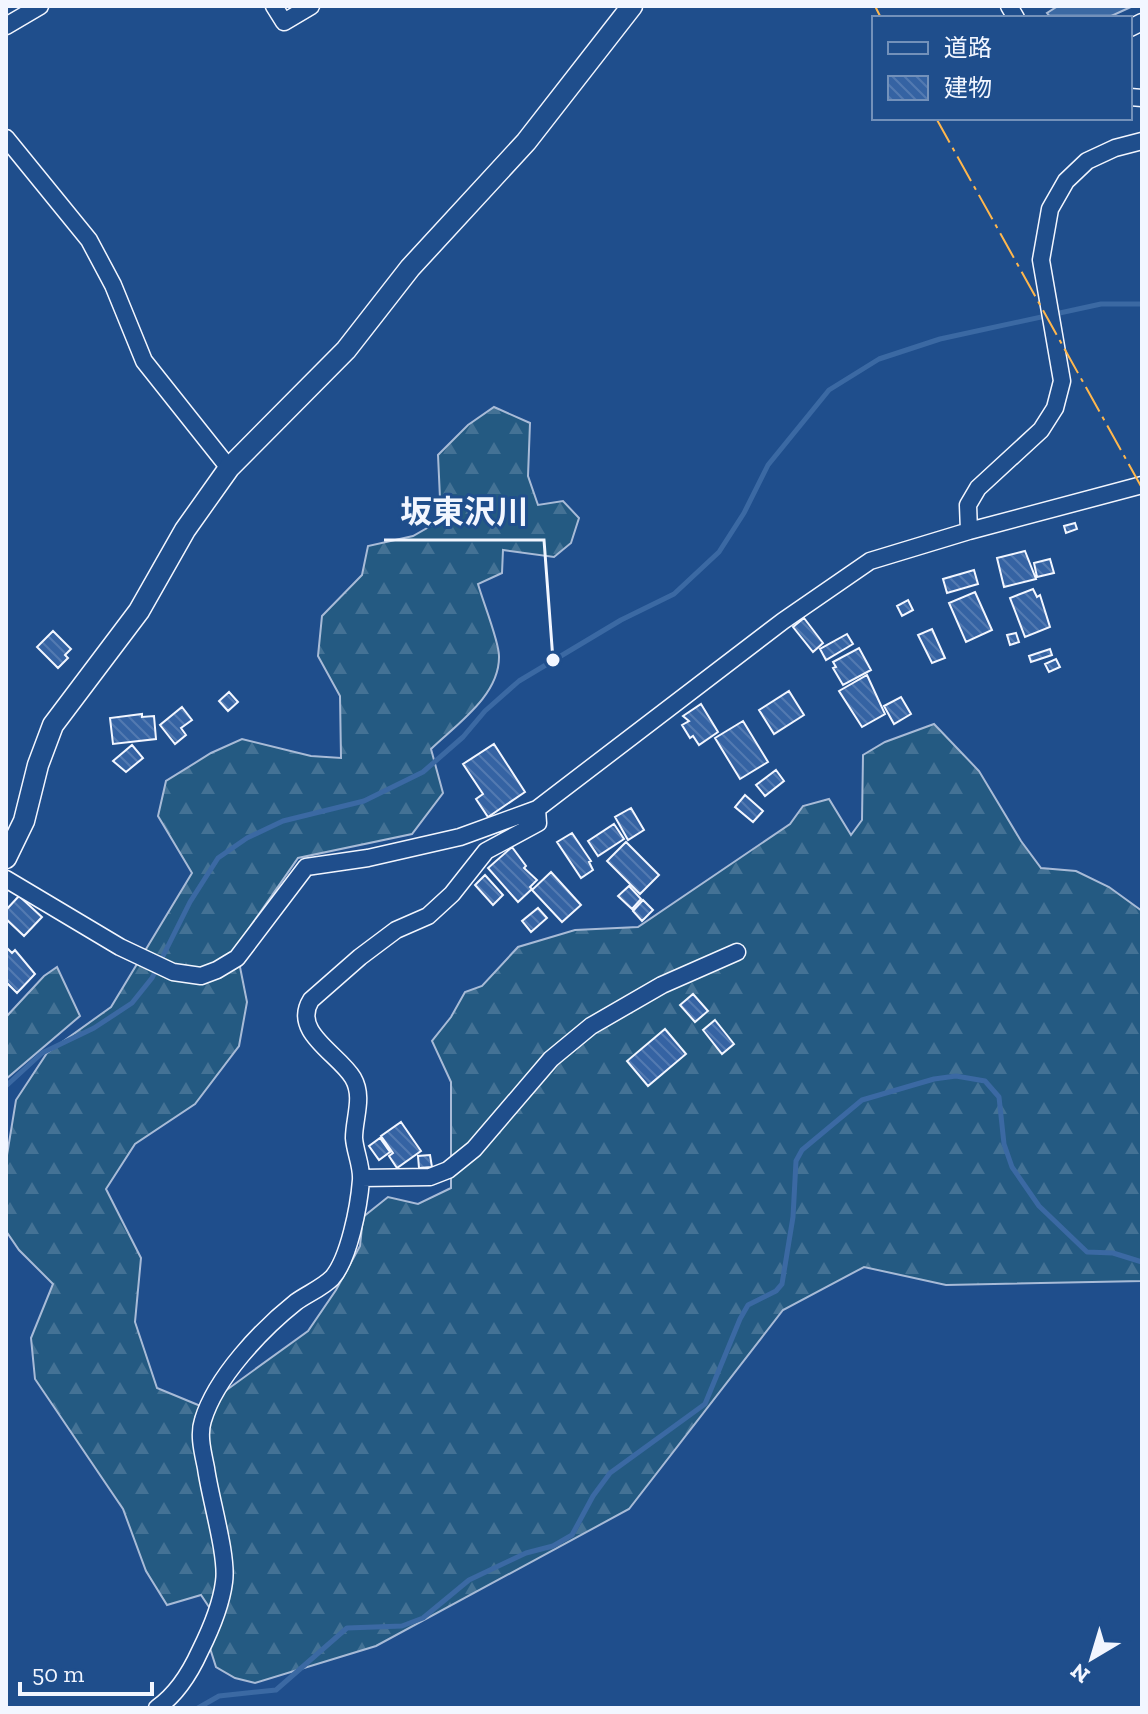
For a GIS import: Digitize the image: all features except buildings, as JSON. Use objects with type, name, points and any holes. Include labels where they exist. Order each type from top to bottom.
[{"type":"street","points":[[6,26],[40,6]]},
{"type":"street","points":[[274,6],[284,22],[311,6]]},
{"type":"street","points":[[6,858],[24,821],[38,765],[53,725],[139,611],[185,530],[229,468],[346,350],[410,268],[526,142],[632,6]]},
{"type":"street","points":[[6,138],[89,240],[113,285],[144,361],[229,468]]},
{"type":"street","points":[[969,531],[968,505],[978,488],[1041,430],[1055,408],[1062,381],[1041,260],[1050,209],[1066,181],[1087,161],[1115,148],[1142,141]]},
{"type":"street","points":[[6,879],[120,947],[173,972],[201,976],[237,958],[306,867],[368,858],[460,837],[537,809],[783,621],[870,561],[1142,485]]},
{"type":"street","points":[[157,1708],[174,1697],[198,1656],[210,1630],[225,1579],[204,1456],[203,1420],[221,1386],[253,1340],[297,1301],[332,1278],[348,1248],[361,1178],[354,1139],[358,1101],[354,1081],[311,1031],[304,1017],[306,1008],[360,957],[396,930],[428,916],[444,902],[486,851],[538,823],[537,809]]},
{"type":"street","points":[[361,1178],[430,1177],[448,1170],[474,1149],[551,1059],[591,1026],[662,985],[737,952]]},
{"type":"green space","points":[[494,407],[530,423],[528,476],[538,505],[563,501],[579,518],[571,543],[554,557],[503,550],[502,573],[478,584],[496,641],[499,656],[497,670],[485,696],[475,708],[431,749],[443,793],[412,834],[298,858],[236,947],[247,1002],[239,1046],[195,1104],[135,1144],[106,1189],[141,1258],[135,1322],[157,1388],[203,1407],[308,1331],[336,1290],[360,1246],[363,1217],[388,1197],[418,1204],[451,1188],[451,1082],[432,1041],[465,992],[482,986],[518,947],[575,930],[638,927],[790,824],[803,806],[829,799],[851,835],[862,820],[863,755],[885,742],[934,724],[979,771],[1041,868],[1076,871],[1109,887],[1142,911],[1142,1281],[946,1285],[864,1267],[783,1310],[629,1509],[376,1646],[255,1683],[235,1678],[216,1667],[209,1645],[219,1622],[201,1595],[167,1605],[146,1571],[123,1509],[35,1379],[31,1338],[53,1284],[19,1250],[6,1231],[6,1161],[16,1100],[47,1053],[111,1007],[192,873],[158,816],[166,781],[211,753],[242,739],[311,756],[341,758],[340,696],[318,656],[322,616],[362,575],[368,546],[413,536],[441,520],[438,455],[468,425]]},
{"type":"green space","points":[[57,967],[80,1016],[6,1079],[6,1017],[44,976]]},
{"type":"shaded area","points":[[1058,6],[1133,6],[1111,16],[1049,16],[1047,13]]},
{"type":"waterway","points":[[6,1086],[42,1053],[94,1028],[132,1003],[152,978],[190,902],[218,858],[247,838],[283,821],[364,801],[423,772],[519,681],[621,620],[674,594],[719,552],[744,513],[768,465],[829,390],[879,359],[940,339],[1101,304],[1142,304]]},
{"type":"waterway","points":[[198,1708],[219,1696],[276,1690],[347,1628],[402,1626],[423,1618],[469,1580],[526,1553],[553,1546],[572,1535],[593,1496],[610,1473],[705,1404],[748,1305],[776,1291],[782,1284],[793,1217],[796,1161],[802,1150],[862,1100],[934,1079],[956,1076],[985,1081],[999,1097],[1004,1144],[1012,1167],[1039,1206],[1087,1252],[1113,1253],[1142,1262]]},
{"type":"power","points":[[875,6],[880,16]]},
{"type":"power","points":[[937,120],[1142,488]]},
{"type":"place","name":"坂東沢川","points":[[553,660]]}]
